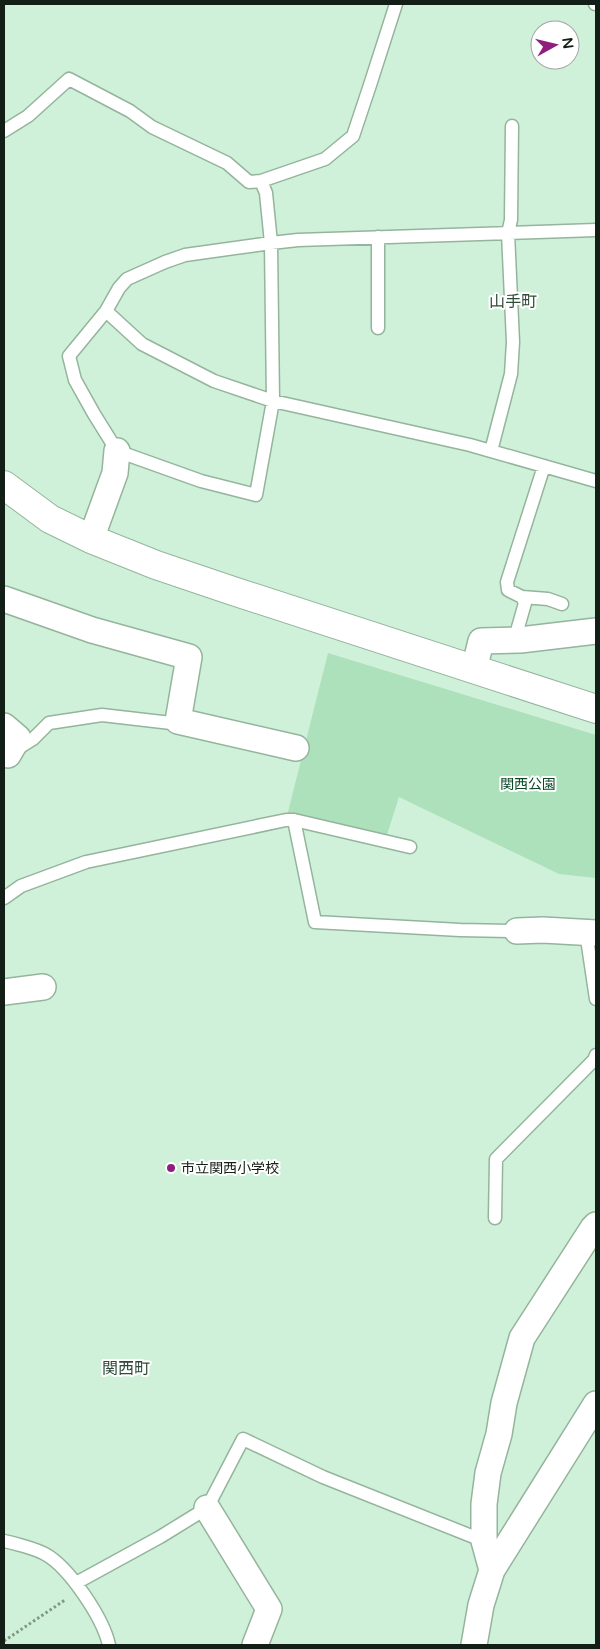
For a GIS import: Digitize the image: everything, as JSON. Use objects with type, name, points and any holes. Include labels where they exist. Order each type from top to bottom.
[{"type":"street","points":[[91,538],[115,473],[117,450]]},
{"type":"street","points":[[4,485],[50,519],[156,565],[596,709]]},
{"type":"street","points":[[4,599],[92,630],[189,656],[178,721],[296,748]]},
{"type":"street","points":[[474,670],[481,641],[517,640],[596,631]]},
{"type":"street","points":[[4,726],[18,738],[6,759]]},
{"type":"street","points":[[517,931],[591,932]]},
{"type":"street","points":[[4,992],[43,987]]},
{"type":"street","points":[[492,1570],[484,1541],[484,1504],[488,1473],[499,1434],[504,1403],[522,1338],[592,1228],[596,1225]]},
{"type":"street","points":[[474,1645],[481,1605],[492,1570],[596,1404]]},
{"type":"street","points":[[207,1508],[269,1609],[255,1645]]},
{"type":"lane","points":[[4,131],[28,116],[69,79],[130,111],[152,127],[227,163],[249,182],[261,181],[325,159],[352,136],[396,4]]},
{"type":"lane","points":[[491,451],[511,374],[513,342],[508,233],[511,220],[512,126]]},
{"type":"lane","points":[[261,181],[266,193],[271,243],[273,401],[256,495],[201,482],[117,450],[94,414],[75,380],[69,356],[106,311],[119,288],[127,279],[185,255],[271,243],[378,237],[596,230]]},
{"type":"lane","points":[[378,237],[378,328]]},
{"type":"lane","points":[[106,311],[142,344],[214,382],[273,401],[491,451],[596,481]]},
{"type":"lane","points":[[544,466],[507,582],[508,590],[522,597],[548,599],[562,604]]},
{"type":"lane","points":[[517,640],[517,631],[525,603],[522,597]]},
{"type":"lane","points":[[6,759],[33,739],[48,723],[102,715],[171,723],[178,721]]},
{"type":"lane","points":[[4,898],[21,886],[86,862],[286,820],[294,820],[410,846]]},
{"type":"lane","points":[[294,820],[315,922],[460,930],[517,931]]},
{"type":"lane","points":[[591,932],[596,999]]},
{"type":"lane","points":[[495,1218],[496,1159],[594,1060],[596,1055]]},
{"type":"lane","points":[[78,1586],[207,1508],[243,1439],[323,1477],[484,1541]]},
{"type":"lane","points":[[4,1541],[44,1554],[57,1563],[78,1586],[94,1610],[107,1636],[109,1645]]},
{"type":"path","points":[[4,1642],[78,1586]]},
{"type":"green space","name":"関西公園","points":[[328,653],[596,735],[596,878],[559,874],[399,797],[386,838],[287,816]]},
{"type":"place","name":"市立関西小学校","points":[[171,1168]]},
{"type":"district","name":"山手町","points":[[513,301]]},
{"type":"district","name":"関西町","points":[[126,1368]]}]
